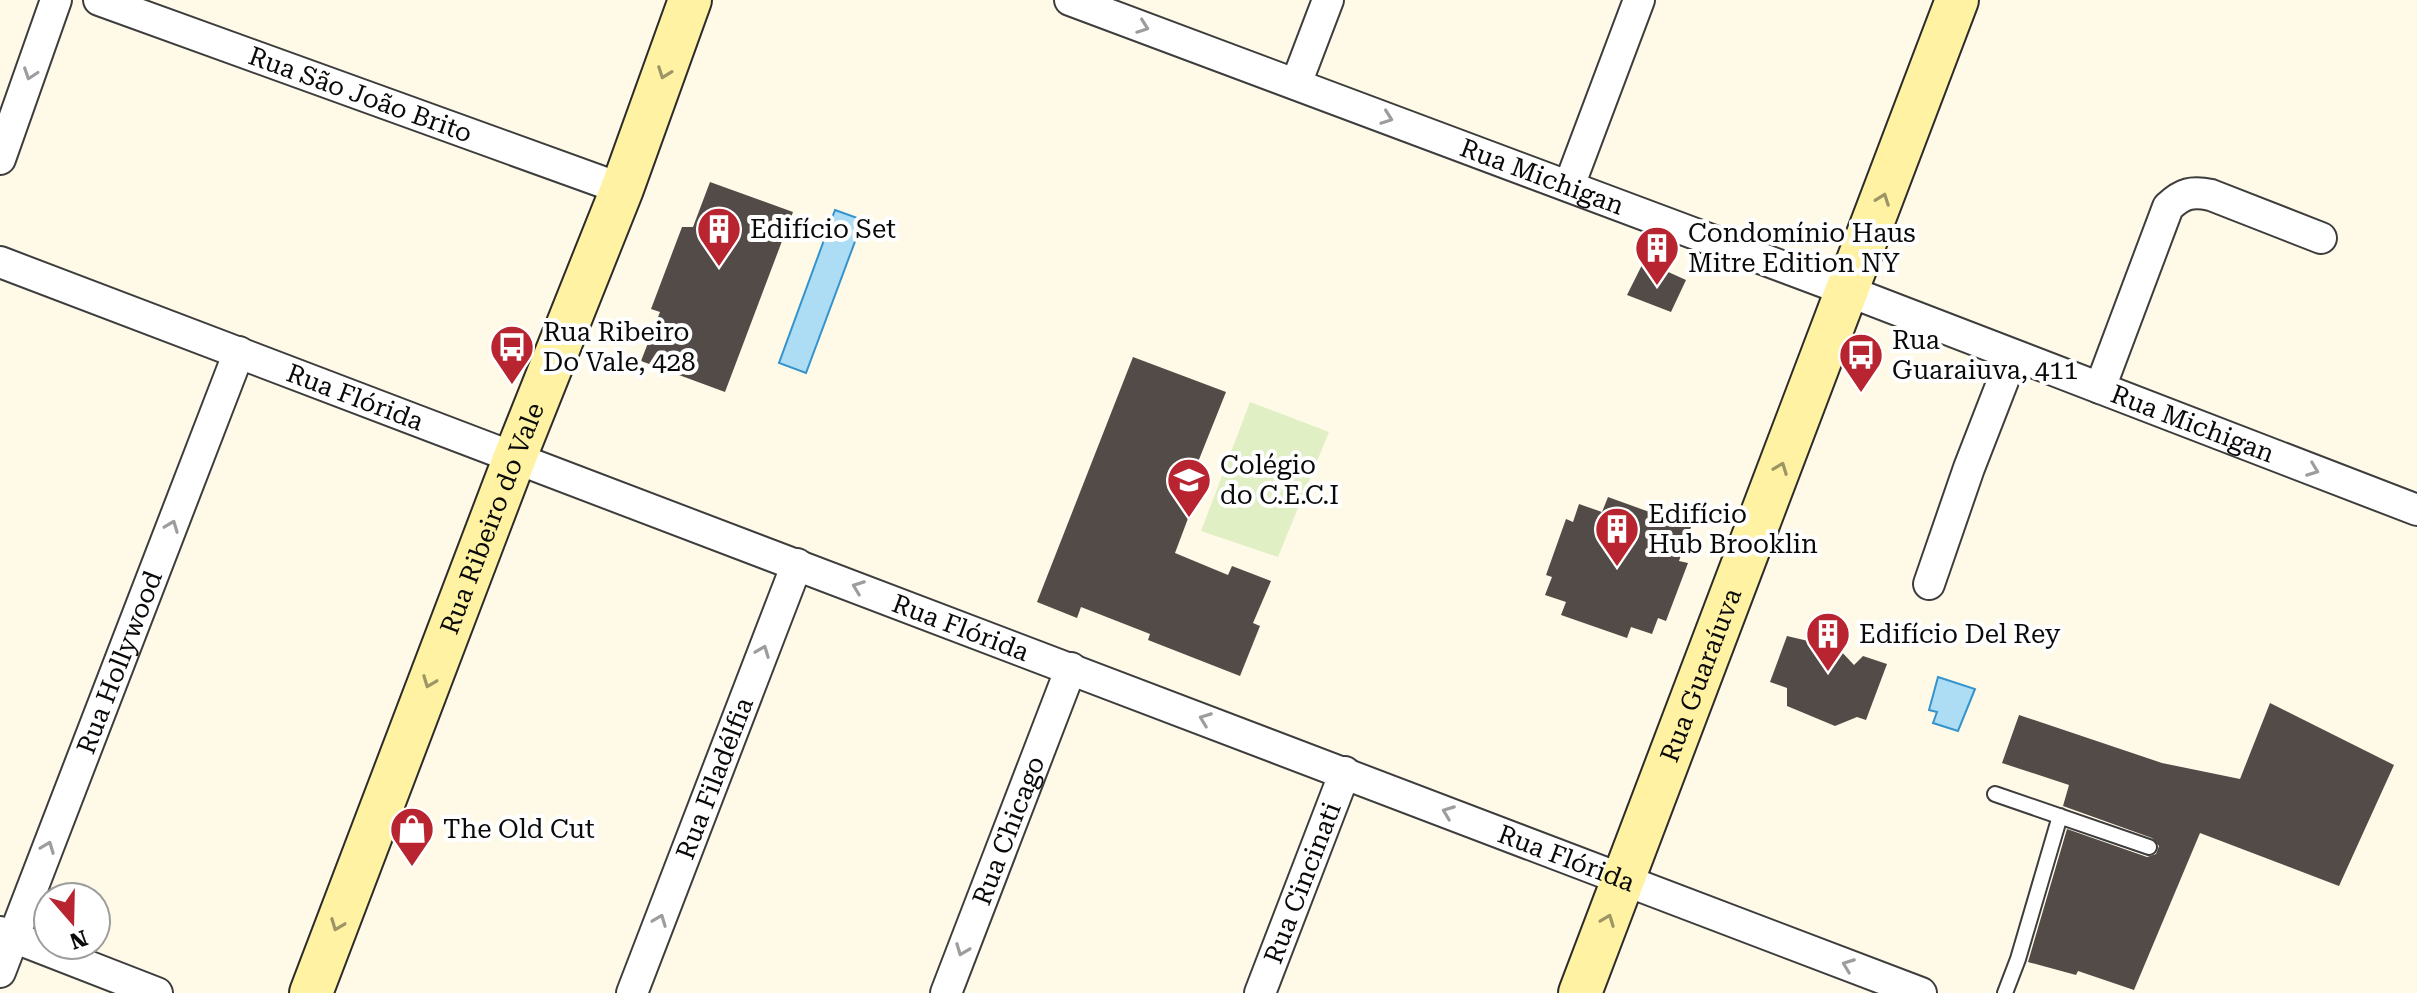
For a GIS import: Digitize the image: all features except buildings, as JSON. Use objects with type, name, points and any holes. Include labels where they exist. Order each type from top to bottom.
[{"type":"street","points":[[0,159],[56,0]]},
{"type":"street","name":"Rua São João Brito","points":[[99,0],[622,189]]},
{"type":"street","name":"Rua Ribeiro do Vale","points":[[311,993],[515,457],[622,189],[690,0]]},
{"type":"street","name":"Rua Michigan","points":[[1070,0],[1848,291],[2417,510]]},
{"type":"street","points":[[1296,84],[1328,0]]},
{"type":"street","points":[[1569,186],[1639,0]]},
{"type":"street","name":"Rua Guaraíuva","points":[[1580,993],[1957,0]]},
{"type":"street","points":[[2100,388],[2168,207],[2181,195],[2195,192],[2211,195],[2321,238]]},
{"type":"street","name":"Rua Flórida","points":[[0,262],[1921,993]]},
{"type":"street","name":"Rua Hollywood","points":[[0,972],[7,934],[239,352]]},
{"type":"street","points":[[1929,584],[2013,355]]},
{"type":"street","name":"Rua Filadélfia","points":[[632,993],[797,564]]},
{"type":"street","name":"Rua Chicago","points":[[946,993],[1071,668]]},
{"type":"street","name":"Rua Cincinati","points":[[1260,993],[1345,772]]},
{"type":"street","points":[[7,934],[157,993]]},
{"type":"lane","points":[[1995,794],[2149,847]]},
{"type":"lane","points":[[2005,993],[2060,816]]},
{"type":"green space","points":[[1250,402],[1329,432],[1278,557],[1201,531]]},
{"type":"water","points":[[835,210],[863,220],[806,373],[779,363]]},
{"type":"water","points":[[1938,677],[1975,689],[1958,731],[1933,723],[1937,712],[1929,710]]},
{"type":"place","name":"Edifício Set","points":[[719,268]]},
{"type":"place","name":"Condomínio Haus Mitre Edition NY","points":[[1657,287]]},
{"type":"place","name":"Rua Ribeiro Do Vale, 428","points":[[512,386]]},
{"type":"place","name":"Rua Guaraiuva, 411","points":[[1861,394]]},
{"type":"place","name":"Colégio do C.E.C.I","points":[[1189,519]]},
{"type":"place","name":"Edifício Hub Brooklin","points":[[1617,568]]},
{"type":"place","name":"Edifício Del Rey","points":[[1828,673]]},
{"type":"place","name":"The Old Cut","points":[[412,868]]}]
